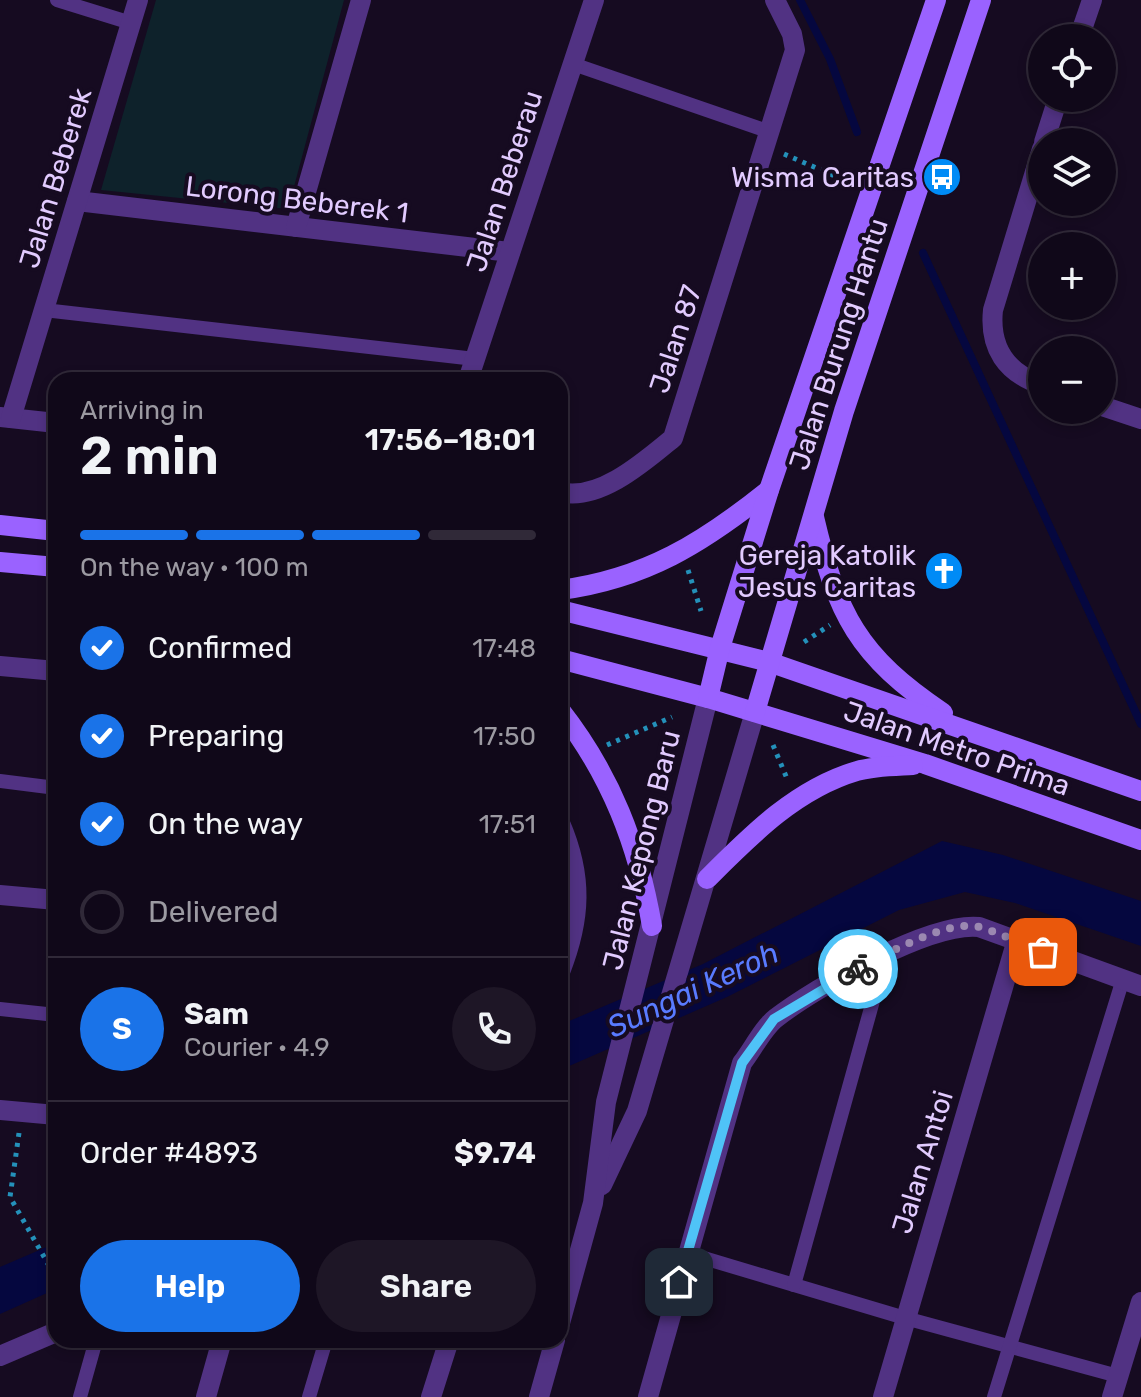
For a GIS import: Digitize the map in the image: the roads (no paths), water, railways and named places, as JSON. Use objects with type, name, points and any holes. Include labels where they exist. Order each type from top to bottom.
[{"type":"main road","name":"Jalan Burung Hantu","points":[[708,698],[720,648],[769,490],[936,0]]},
{"type":"main road","name":"Jalan Burung Hantu","points":[[755,712],[813,513],[981,0]]},
{"type":"main road","points":[[568,589],[608,583],[682,552],[769,490]]},
{"type":"main road","points":[[813,513],[826,568],[845,616],[864,647],[886,671],[964,727]]},
{"type":"main road","points":[[0,525],[48,530]]},
{"type":"main road","points":[[0,562],[48,566]]},
{"type":"main road","name":"Jalan Metro Prima","points":[[568,612],[769,662],[964,727],[1141,791]]},
{"type":"main road","name":"Jalan Metro Prima","points":[[568,661],[708,698],[925,764],[1141,840]]},
{"type":"main road","points":[[568,721],[591,752],[633,840],[650,932]]},
{"type":"main road","points":[[707,879],[760,828],[795,801],[859,770],[925,764]]},
{"type":"street","name":"Jalan Beberek","points":[[5,418],[44,310],[138,0]]},
{"type":"street","points":[[296,227],[361,0]]},
{"type":"street","name":"Jalan Beberau","points":[[471,372],[594,0]]},
{"type":"street","name":"Jalan 87","points":[[568,494],[627,477],[673,438],[795,50],[792,34],[775,0]]},
{"type":"street","points":[[1084,24],[1092,0]]},
{"type":"street","points":[[1028,195],[993,310],[991,329],[1004,363],[1028,380]]},
{"type":"street","name":"Lorong Beberek 1","points":[[77,201],[510,252]]},
{"type":"street","points":[[1116,411],[1141,419]]},
{"type":"street","points":[[5,418],[48,422]]},
{"type":"street","points":[[0,666],[48,670]]},
{"type":"street","name":"Jalan Kepong Baru","points":[[568,1294],[593,1203],[606,1102],[708,698]]},
{"type":"street","name":"Jalan Kepong Baru","points":[[593,1203],[637,1111],[755,712]]},
{"type":"street","points":[[568,855],[579,898],[575,930],[568,950]]},
{"type":"street","points":[[0,895],[48,899]]},
{"type":"street","points":[[648,1397],[742,1063],[774,1019],[886,954],[962,925],[979,927],[1016,943],[1132,982]]},
{"type":"street","name":"Jalan Antoi","points":[[883,1397],[1016,943]]},
{"type":"street","points":[[0,1110],[48,1114]]},
{"type":"street","points":[[1112,1397],[1141,1302]]},
{"type":"street","points":[[0,1356],[48,1335]]},
{"type":"street","points":[[206,1397],[220,1348]]},
{"type":"street","points":[[431,1397],[446,1348]]},
{"type":"street","points":[[539,1397],[553,1348]]},
{"type":"lane","points":[[57,0],[131,23]]},
{"type":"lane","points":[[573,64],[768,138]]},
{"type":"lane","points":[[44,310],[475,359]]},
{"type":"lane","points":[[0,781],[48,787]]},
{"type":"lane","points":[[794,1285],[886,954]]},
{"type":"lane","points":[[994,1397],[1008,1346],[1132,982]]},
{"type":"lane","points":[[0,1009],[48,1014]]},
{"type":"lane","points":[[687,1253],[905,1318],[1118,1376]]},
{"type":"lane","points":[[80,1397],[94,1348]]},
{"type":"lane","points":[[309,1397],[324,1348]]},
{"type":"water","name":"Sungai Keroh","points":[[942,841],[1003,855],[1141,901],[1141,946],[1015,903],[965,892],[899,910],[727,997],[568,1067],[568,1022],[703,964]]},
{"type":"water","points":[[48,1246],[48,1293],[0,1314],[0,1267]]},
{"type":"waterway","points":[[800,0],[830,59],[857,132]]},
{"type":"waterway","points":[[923,253],[1141,724]]},
{"type":"place","name":"Wisma Caritas","points":[[942,177]]},
{"type":"place","name":"Gereja Katolik Jesus Caritas","points":[[944,571]]}]
